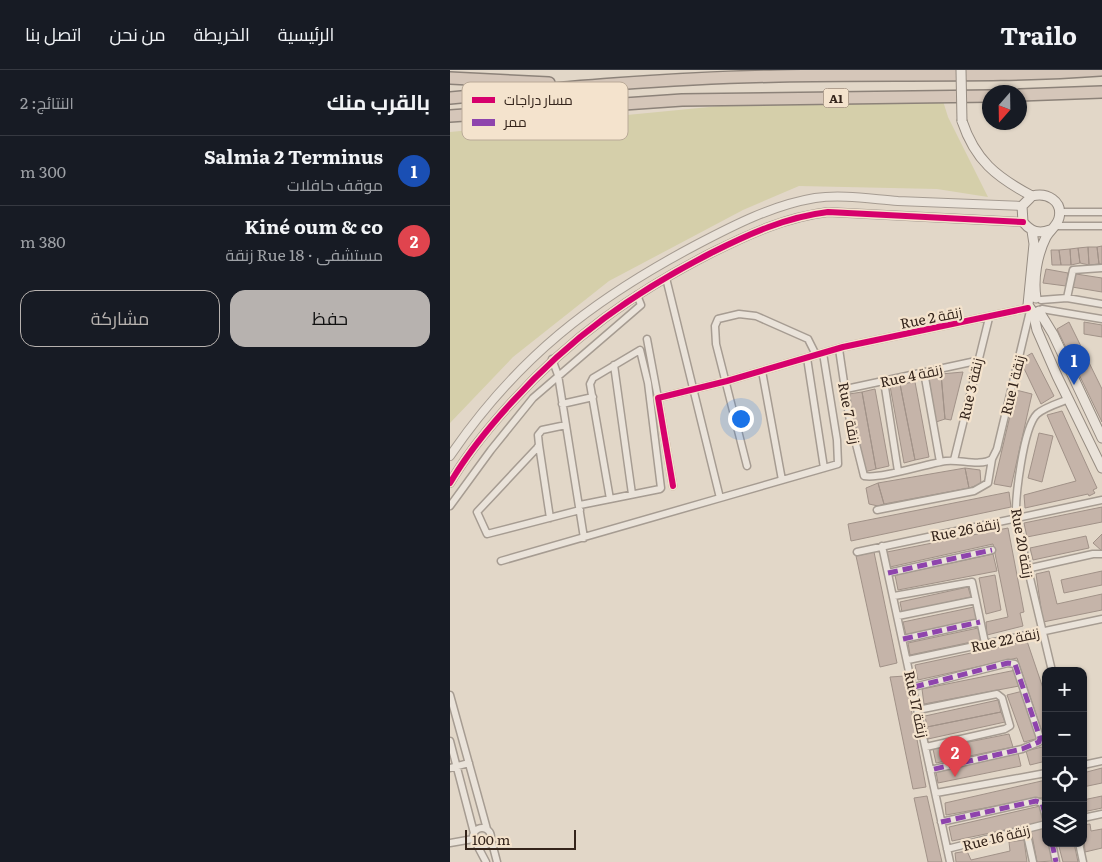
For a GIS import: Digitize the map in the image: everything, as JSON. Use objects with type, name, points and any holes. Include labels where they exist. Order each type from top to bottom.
[{"type":"highway","name":"A1","points":[[628,83],[778,76],[1023,75],[1100,70]]},
{"type":"highway","points":[[450,78],[528,82]]},
{"type":"highway","points":[[1027,95],[1102,92]]},
{"type":"highway","name":"A1","points":[[628,104],[682,100],[982,96]]},
{"type":"main road","points":[[961,70],[962,121],[969,142],[979,157],[1000,176],[1032,196],[1045,195],[1052,198],[1060,212],[1044,242],[1035,276],[1035,307],[1053,334],[1102,438]]},
{"type":"main road","points":[[1032,196],[1022,206],[1023,222],[1032,231],[1038,233],[1053,228]]},
{"type":"main road","points":[[1032,231],[1037,330],[1102,468]]},
{"type":"street","points":[[450,456],[507,384],[535,354],[573,322],[640,276],[735,224],[796,203],[826,197],[1022,206]]},
{"type":"street","points":[[1060,212],[1102,212]]},
{"type":"street","points":[[450,483],[460,466],[497,418],[552,359],[594,324],[637,294],[764,228],[820,213],[871,213],[1023,222]]},
{"type":"street","points":[[1053,228],[1102,226]]},
{"type":"street","points":[[1067,298],[1073,270],[1102,268]]},
{"type":"street","points":[[666,278],[720,498]]},
{"type":"street","points":[[450,506],[491,450],[533,398],[639,307],[641,300],[637,294]]},
{"type":"street","points":[[1035,307],[1067,298],[1102,304]]},
{"type":"street","points":[[1035,307],[1102,319]]},
{"type":"street","name":"Rue 2 زنقة","points":[[658,398],[727,381],[839,349],[1035,307]]},
{"type":"street","name":"Rue 1 زنقة","points":[[877,510],[982,488],[989,479],[992,459],[997,449],[1035,307]]},
{"type":"street","points":[[501,561],[838,464],[820,354],[808,339],[756,316],[739,314],[718,319],[715,326],[716,344],[727,381],[747,466]]},
{"type":"street","name":"Rue 3 زنقة","points":[[954,460],[976,360],[988,318]]},
{"type":"street","points":[[647,339],[674,486]]},
{"type":"street","name":"Rue 7 زنقة","points":[[839,349],[849,416],[864,476],[898,471]]},
{"type":"street","points":[[539,445],[512,477],[477,512],[487,534],[550,518],[610,499],[660,489],[662,485],[642,352],[638,350],[591,380],[610,499]]},
{"type":"street","points":[[807,358],[824,468]]},
{"type":"street","points":[[552,359],[558,375],[584,538]]},
{"type":"street","name":"Rue 4 زنقة","points":[[846,389],[976,360]]},
{"type":"street","points":[[614,365],[632,494]]},
{"type":"street","points":[[762,371],[782,480]]},
{"type":"street","points":[[924,372],[940,462]]},
{"type":"street","points":[[884,380],[898,471],[954,460],[983,463],[992,459]]},
{"type":"street","points":[[562,404],[594,397]]},
{"type":"street","name":"Rue 20 زنقة","points":[[1051,667],[1026,569],[1016,519],[1018,480],[1029,430],[1036,415],[1069,399]]},
{"type":"street","points":[[550,518],[538,435],[542,430],[566,425]]},
{"type":"street","name":"Rue 26 زنقة","points":[[857,552],[1102,500]]},
{"type":"street","name":"Rue 17 زنقة","points":[[882,546],[914,687],[950,862]]},
{"type":"street","points":[[888,573],[992,550]]},
{"type":"street","points":[[1026,569],[1093,554],[1102,554]]},
{"type":"street","points":[[894,596],[972,582],[985,643]]},
{"type":"street","points":[[898,616],[976,600]]},
{"type":"street","name":"Rue 22 زنقة","points":[[908,660],[1102,619]]},
{"type":"street","name":"Rue 22 زنقة","points":[[903,639],[980,622]]},
{"type":"street","points":[[914,687],[1008,663],[1014,664],[1040,738],[1039,742],[1022,749],[930,770]]},
{"type":"street","points":[[918,710],[997,694],[1002,698],[1010,721],[1010,726],[1005,729],[926,747]]},
{"type":"street","points":[[450,695],[497,862]]},
{"type":"street","points":[[450,741],[454,767],[475,839],[486,862]]},
{"type":"street","points":[[1087,764],[1102,761]]},
{"type":"street","points":[[454,767],[469,764]]},
{"type":"street","points":[[936,793],[1042,774]]},
{"type":"street","points":[[941,822],[1038,801],[1042,804]]},
{"type":"street","points":[[1087,817],[1102,814]]},
{"type":"street","name":"Rue 16 زنقة","points":[[947,849],[1042,825]]},
{"type":"street","points":[[475,839],[478,828],[487,829]]},
{"type":"street","points":[[1026,830],[1033,862]]},
{"type":"street","points":[[450,843],[475,839],[484,846],[491,839]]},
{"type":"street","points":[[1053,847],[1056,862]]},
{"type":"street","points":[[1080,847],[1083,862]]},
{"type":"shaded area","points":[[943,101],[948,117],[988,197],[937,189],[799,186],[743,210],[609,281],[513,357],[450,423],[450,132],[462,131],[462,140],[628,140],[628,115],[720,106]]},
{"type":"building","points":[[1102,246],[1102,264],[1099,264],[1097,247]]},
{"type":"building","points":[[1088,247],[1097,247],[1099,264],[1089,265]]},
{"type":"building","points":[[1088,247],[1089,265],[1080,263],[1078,248]]},
{"type":"building","points":[[1078,248],[1080,263],[1071,265],[1070,249]]},
{"type":"building","points":[[1070,249],[1071,265],[1061,265],[1059,250]]},
{"type":"building","points":[[1051,250],[1059,250],[1061,265],[1052,265]]},
{"type":"building","points":[[1046,269],[1068,273],[1066,286],[1043,283]]},
{"type":"building","points":[[1076,274],[1102,278],[1102,292],[1072,287]]},
{"type":"building","points":[[1069,322],[1102,389],[1102,422],[1057,329]]},
{"type":"building","points":[[1084,322],[1102,325],[1102,337],[1084,334]]},
{"type":"building","points":[[1032,353],[1054,396],[1041,404],[1020,360]]},
{"type":"building","points":[[963,372],[951,420],[945,419],[941,374]]},
{"type":"building","points":[[941,374],[945,419],[936,422],[929,379]]},
{"type":"building","points":[[915,382],[929,457],[915,460],[900,384]]},
{"type":"building","points":[[900,384],[915,460],[904,463],[890,386]]},
{"type":"building","points":[[875,389],[889,466],[876,469],[862,392]]},
{"type":"building","points":[[1016,390],[1032,394],[1011,487],[994,484]]},
{"type":"building","points":[[862,392],[876,469],[864,472],[849,394]]},
{"type":"building","points":[[1062,411],[1097,488],[1093,490],[1095,493],[1089,496],[1088,494],[1025,508],[1024,495],[1076,481],[1047,415]]},
{"type":"building","points":[[1039,433],[1053,436],[1042,482],[1028,478]]},
{"type":"building","points":[[965,468],[969,488],[884,504],[878,483]]},
{"type":"building","points":[[965,468],[980,470],[981,484],[969,488]]},
{"type":"building","points":[[878,483],[884,504],[878,506],[869,504],[866,488]]},
{"type":"building","points":[[1009,492],[1011,507],[851,541],[848,524]]},
{"type":"building","points":[[1102,507],[1102,522],[1027,537],[1024,523]]},
{"type":"building","points":[[1008,528],[1024,612],[1020,613],[1023,626],[987,635],[986,622],[1008,617],[993,544],[890,567],[887,552]]},
{"type":"building","points":[[1102,534],[1102,551],[1093,543]]},
{"type":"building","points":[[1086,536],[1089,548],[1033,560],[1030,548]]},
{"type":"building","points":[[874,552],[897,663],[880,667],[856,556]]},
{"type":"building","points":[[993,554],[997,571],[898,590],[895,575]]},
{"type":"building","points":[[1049,571],[1057,604],[1102,594],[1102,610],[1043,622],[1036,574]]},
{"type":"building","points":[[1102,571],[1102,585],[1064,593],[1061,580]]},
{"type":"building","points":[[995,575],[1001,610],[986,614],[979,578]]},
{"type":"building","points":[[968,587],[971,597],[902,612],[900,602]]},
{"type":"building","points":[[974,607],[977,620],[906,635],[903,622]]},
{"type":"building","points":[[978,628],[981,640],[910,655],[908,643]]},
{"type":"building","points":[[1027,641],[1042,685],[1042,732],[1017,658],[918,680],[915,665]]},
{"type":"building","points":[[1016,670],[1019,686],[924,704],[922,689]]},
{"type":"building","points":[[905,676],[926,787],[913,789],[890,677]]},
{"type":"building","points":[[1023,691],[1039,738],[1024,742],[1007,695]]},
{"type":"building","points":[[998,700],[1001,712],[927,727],[925,716]]},
{"type":"building","points":[[1001,712],[1005,722],[928,739],[927,727]]},
{"type":"building","points":[[1009,734],[1013,747],[936,763],[933,749]]},
{"type":"building","points":[[1042,747],[1042,762],[1030,765],[1026,751]]},
{"type":"building","points":[[1018,753],[1021,766],[938,783],[936,772]]},
{"type":"building","points":[[1102,768],[1102,783],[1087,786],[1087,772]]},
{"type":"building","points":[[1042,781],[1042,798],[946,815],[945,803]]},
{"type":"building","points":[[927,796],[942,862],[928,862],[914,798]]},
{"type":"building","points":[[1102,796],[1102,808],[1087,811],[1087,799]]},
{"type":"building","points":[[1040,806],[1042,817],[1042,822],[952,841],[949,827]]},
{"type":"building","points":[[1087,824],[1090,824],[1091,831],[1102,829],[1102,848],[1085,852],[1085,847],[1087,847]]},
{"type":"building","points":[[1042,828],[1042,847],[1050,847],[1052,861],[1037,862],[1031,830]]},
{"type":"building","points":[[1024,840],[1027,862],[956,862],[955,853],[967,851],[971,860],[1010,851],[1009,842]]},
{"type":"building","points":[[1059,847],[1075,847],[1078,862],[1063,862]]},
{"type":"marked path","points":[[888,573],[992,550]]},
{"type":"marked path","points":[[903,639],[980,622]]},
{"type":"marked path","points":[[914,687],[1008,663],[1015,664],[1040,738],[1039,742],[1022,749],[930,770]]},
{"type":"marked path","points":[[941,822],[1036,801],[1042,803]]},
{"type":"marked path","points":[[1053,847],[1056,862]]},
{"type":"cycle path","points":[[450,483],[471,451],[503,411],[534,379],[580,337],[604,318],[655,284],[739,239],[783,222],[812,214],[828,212],[1023,222]]},
{"type":"cycle path","points":[[673,486],[658,398],[727,381],[843,347],[1028,308]]},
{"type":"place","name":"Salmia 2 Terminus","points":[[1074,385]]},
{"type":"place","name":"Kiné oum & co","points":[[955,777]]}]
